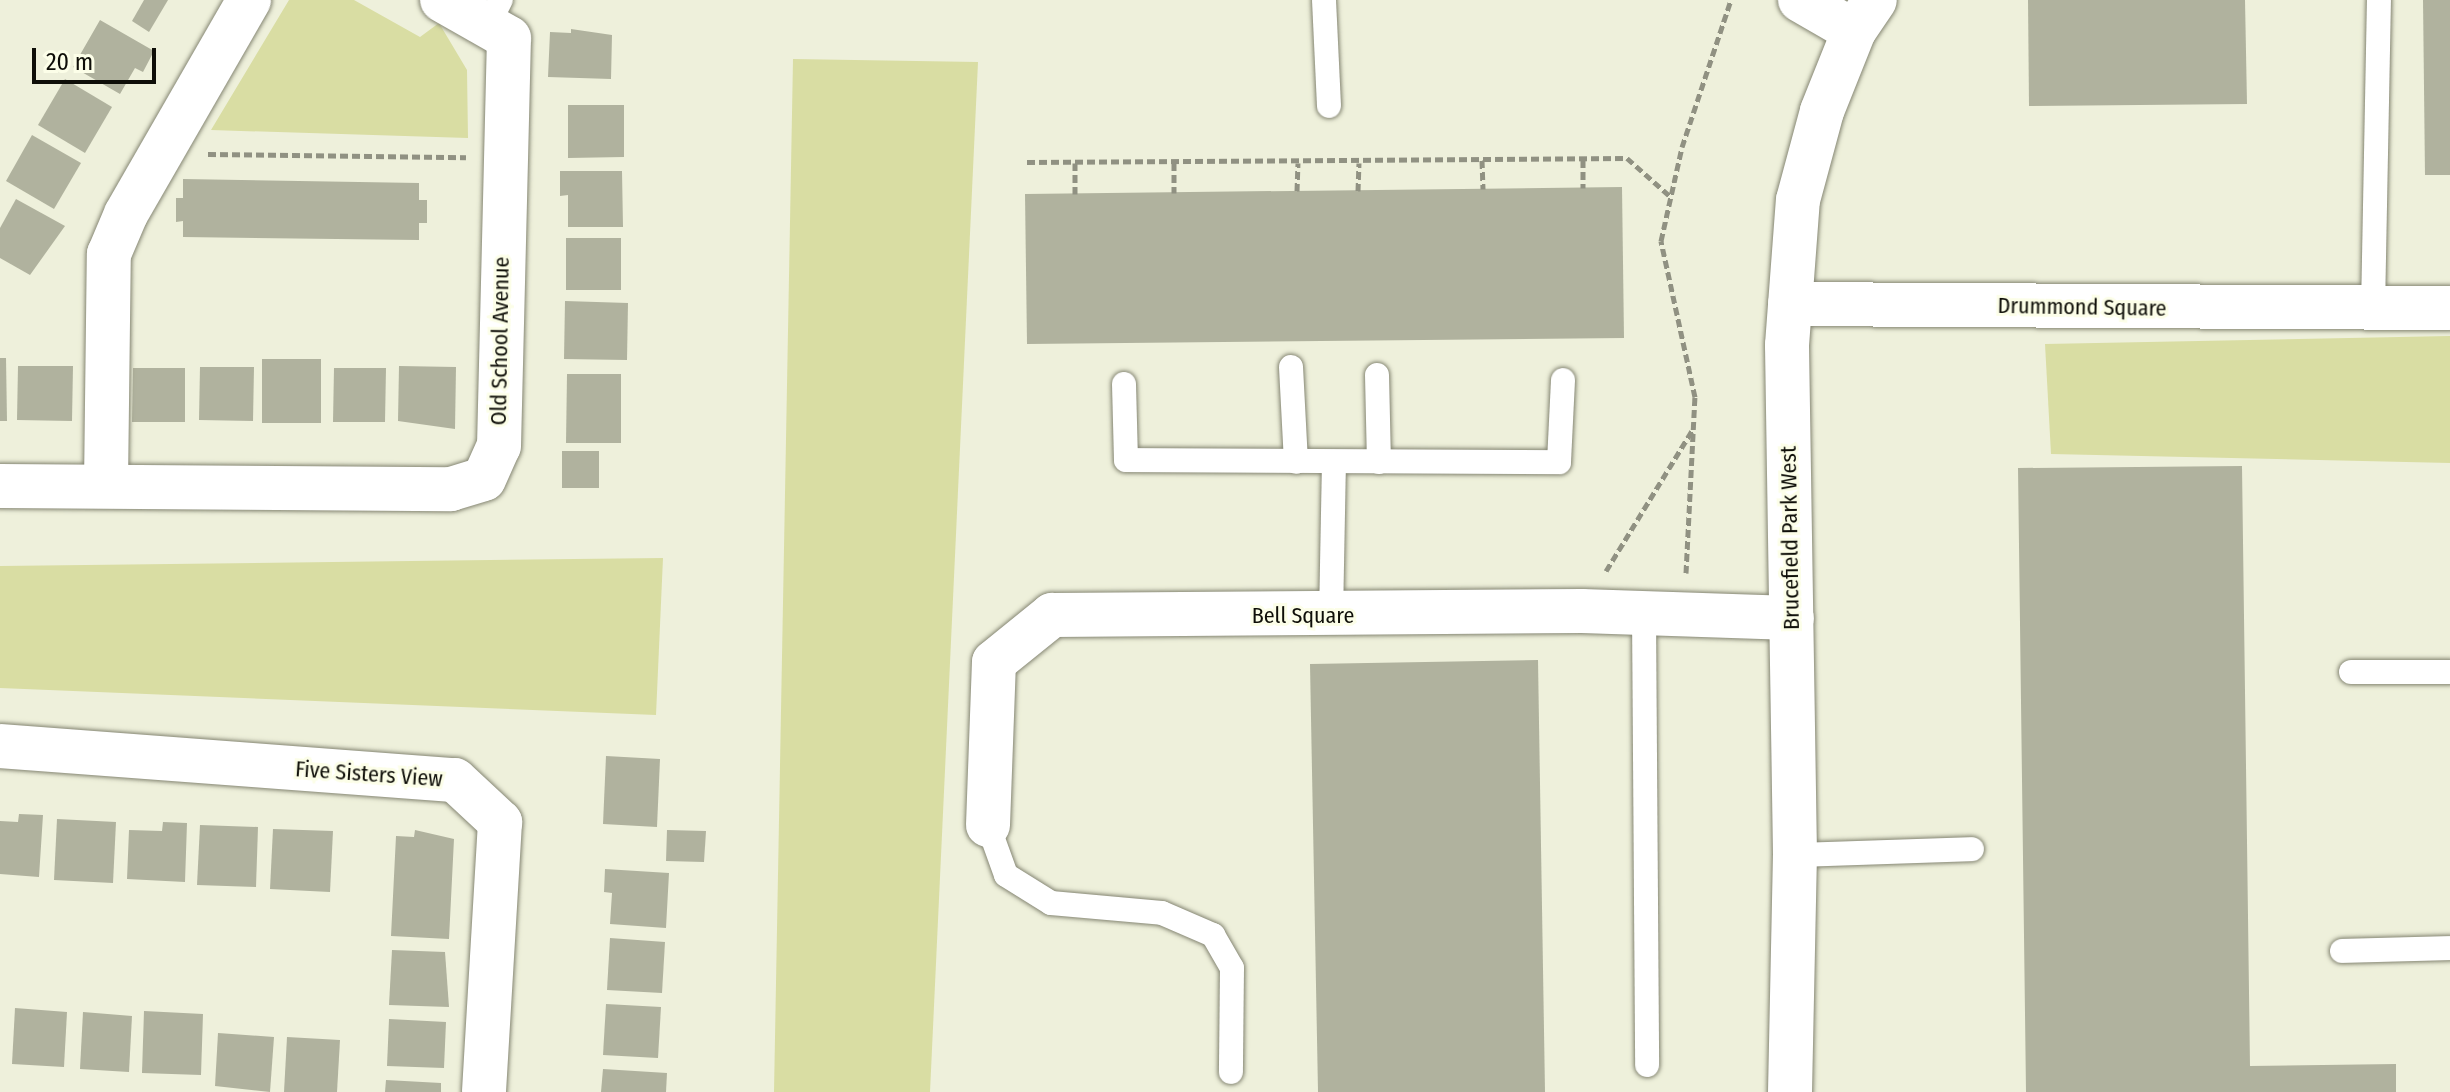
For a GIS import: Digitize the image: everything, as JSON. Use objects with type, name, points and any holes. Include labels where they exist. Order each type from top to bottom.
[{"type":"street","points":[[106,485],[109,254],[249,0]]},
{"type":"street","name":"Old School Avenue","points":[[0,486],[451,489],[484,479],[499,446],[503,157],[509,38],[495,12],[442,0]]},
{"type":"street","points":[[1800,0],[1865,16]]},
{"type":"street","name":"Brucefield Park West","points":[[1790,1092],[1795,855],[1790,304],[1798,200],[1822,111],[1865,16]]},
{"type":"street","name":"Drummond Square","points":[[1790,304],[2373,310],[2450,308]]},
{"type":"street","name":"Bell Square","points":[[988,825],[994,662],[1052,615],[1331,617],[1582,611],[1792,618]]},
{"type":"street","name":"Five Sisters View","points":[[0,746],[455,780],[500,822],[484,1092]]},
{"type":"lane","points":[[1324,0],[1329,106]]},
{"type":"lane","points":[[2373,310],[2379,0]]},
{"type":"lane","points":[[1291,367],[1296,462]]},
{"type":"lane","points":[[1377,375],[1379,462]]},
{"type":"lane","points":[[1124,384],[1126,460],[1559,462],[1563,380]]},
{"type":"lane","points":[[1331,617],[1334,462]]},
{"type":"lane","points":[[1647,1065],[1664,614]]},
{"type":"lane","points":[[2351,672],[2450,672]]},
{"type":"lane","points":[[988,825],[1006,875],[1051,903],[1162,913],[1213,935],[1232,968],[1231,1072]]},
{"type":"lane","points":[[1795,855],[1972,849]]},
{"type":"lane","points":[[2342,951],[2450,948]]},
{"type":"path","points":[[1664,614],[1693,428],[1695,397],[1661,241],[1671,197],[1731,0]]},
{"type":"path","points":[[162,153],[503,157]]},
{"type":"path","points":[[1027,162],[1359,163],[1627,158],[1671,197]]},
{"type":"path","points":[[1482,160],[1483,189]]},
{"type":"path","points":[[1583,160],[1583,188]]},
{"type":"path","points":[[1075,163],[1075,194]]},
{"type":"path","points":[[1174,163],[1174,193]]},
{"type":"path","points":[[1297,191],[1298,163]]},
{"type":"path","points":[[1358,191],[1359,163]]},
{"type":"path","points":[[1582,611],[1693,428]]},
{"type":"green space","points":[[289,0],[354,0],[420,37],[439,23],[467,70],[468,138],[211,130]]},
{"type":"green space","points":[[793,59],[978,62],[930,1092],[774,1092]]},
{"type":"green space","points":[[2450,336],[2450,463],[2051,454],[2045,344]]},
{"type":"green space","points":[[663,558],[656,715],[0,688],[0,566]]},
{"type":"building","points":[[144,0],[168,0],[149,32],[132,21]]},
{"type":"building","points":[[2028,0],[2245,0],[2247,104],[2029,106]]},
{"type":"building","points":[[2423,0],[2450,0],[2450,175],[2425,175]]},
{"type":"building","points":[[100,20],[154,51],[143,72],[135,68],[120,94],[73,67]]},
{"type":"building","points":[[571,29],[612,35],[611,79],[548,77],[550,32],[571,33]]},
{"type":"building","points":[[65,79],[112,107],[85,153],[38,125]]},
{"type":"building","points":[[568,105],[624,105],[624,157],[568,158]]},
{"type":"building","points":[[32,135],[81,163],[54,209],[6,181]]},
{"type":"building","points":[[560,171],[622,171],[623,227],[568,227],[568,195],[560,196]]},
{"type":"building","points":[[183,179],[419,183],[419,200],[427,200],[427,223],[419,223],[419,240],[183,237],[183,221],[176,222],[176,198],[183,198]]},
{"type":"building","points":[[1622,187],[1624,338],[1027,344],[1025,194]]},
{"type":"building","points":[[16,199],[65,226],[30,275],[0,258],[0,228]]},
{"type":"building","points":[[566,238],[621,238],[621,290],[566,290]]},
{"type":"building","points":[[565,301],[628,303],[627,360],[564,359]]},
{"type":"building","points":[[0,358],[6,358],[7,421],[0,421]]},
{"type":"building","points":[[262,359],[321,359],[321,423],[262,423]]},
{"type":"building","points":[[18,366],[73,366],[72,421],[17,420]]},
{"type":"building","points":[[399,366],[456,367],[455,429],[398,421]]},
{"type":"building","points":[[200,367],[254,367],[253,421],[199,420]]},
{"type":"building","points":[[133,368],[185,368],[185,422],[132,422]]},
{"type":"building","points":[[334,368],[386,368],[385,422],[333,422]]},
{"type":"building","points":[[567,374],[621,374],[621,443],[566,443]]},
{"type":"building","points":[[562,451],[599,451],[599,488],[562,488]]},
{"type":"building","points":[[2242,466],[2250,1066],[2396,1064],[2396,1092],[2026,1092],[2018,468]]},
{"type":"building","points":[[1538,660],[1545,1092],[1318,1092],[1310,664]]},
{"type":"building","points":[[606,756],[660,759],[657,827],[603,824]]},
{"type":"building","points":[[19,814],[43,815],[39,877],[0,874],[0,821],[18,822]]},
{"type":"building","points":[[57,819],[116,822],[113,883],[54,880]]},
{"type":"building","points":[[163,822],[187,823],[185,882],[127,879],[129,830],[162,831]]},
{"type":"building","points":[[200,825],[258,827],[256,887],[197,885]]},
{"type":"building","points":[[273,829],[333,831],[330,892],[270,889]]},
{"type":"building","points":[[415,830],[454,839],[449,939],[391,936],[396,836],[414,837]]},
{"type":"building","points":[[667,830],[706,831],[704,862],[666,861]]},
{"type":"building","points":[[605,869],[669,873],[666,928],[610,924],[612,893],[604,892]]},
{"type":"building","points":[[610,938],[665,942],[662,993],[607,990]]},
{"type":"building","points":[[392,950],[445,952],[449,1007],[389,1005]]},
{"type":"building","points":[[606,1004],[661,1007],[658,1058],[603,1055]]},
{"type":"building","points":[[15,1008],[67,1012],[64,1067],[12,1064]]},
{"type":"building","points":[[144,1011],[203,1014],[201,1075],[142,1073]]},
{"type":"building","points":[[83,1012],[132,1016],[129,1072],[80,1069]]},
{"type":"building","points":[[389,1019],[446,1022],[444,1068],[387,1066]]},
{"type":"building","points":[[218,1033],[274,1037],[270,1092],[215,1086]]},
{"type":"building","points":[[287,1037],[340,1040],[337,1092],[284,1092]]},
{"type":"building","points":[[603,1069],[667,1073],[666,1092],[601,1092]]},
{"type":"building","points":[[386,1080],[441,1083],[441,1092],[385,1092]]}]
